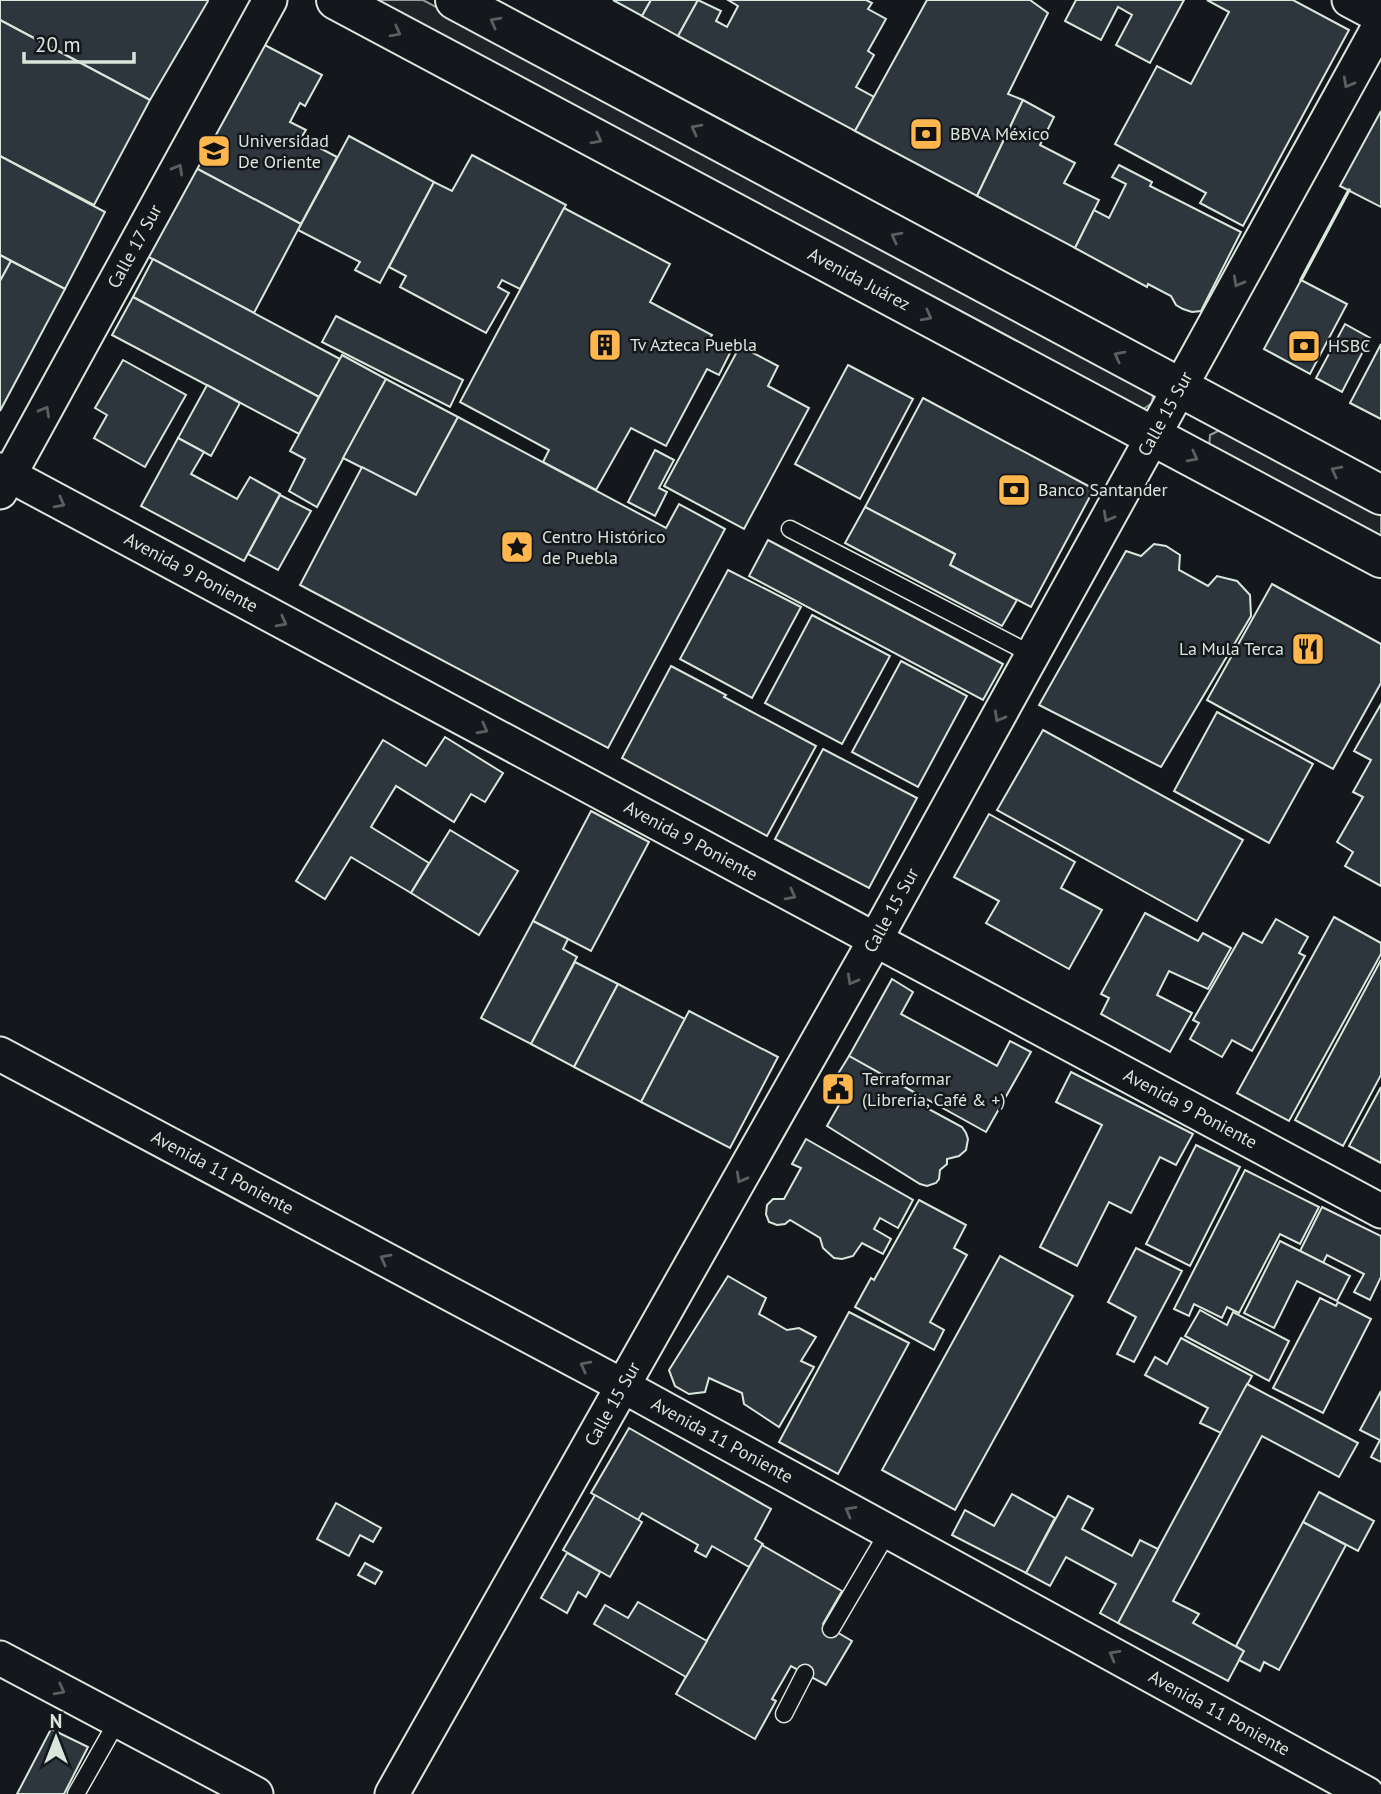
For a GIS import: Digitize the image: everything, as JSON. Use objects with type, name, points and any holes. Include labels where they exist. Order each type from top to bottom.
[{"type":"main road","name":"Avenida Juárez","points":[[336,0],[1381,558]]},
{"type":"main road","points":[[455,0],[1381,495]]},
{"type":"street","name":"Calle 17 Sur","points":[[3,479],[270,0]]},
{"type":"street","points":[[1349,0],[1381,17]]},
{"type":"street","name":"Calle 15 Sur","points":[[392,1794],[875,940],[1381,23]]},
{"type":"street","name":"Avenida 9 Poniente","points":[[3,479],[1381,1211]]},
{"type":"street","name":"Avenida 11 Poniente","points":[[0,1054],[623,1386],[1367,1794]]},
{"type":"street","points":[[0,1658],[256,1794]]},
{"type":"lane","points":[[789,529],[1033,655]]},
{"type":"lane","points":[[831,1629],[888,1532]]},
{"type":"lane","points":[[784,1714],[805,1673]]},
{"type":"lane","points":[[76,1794],[118,1720]]},
{"type":"shaded area","points":[[368,0],[423,0],[1148,387],[1153,395],[1152,403],[1142,410]]},
{"type":"shaded area","points":[[1222,429],[1381,513],[1381,543],[1209,448],[1210,435]]},
{"type":"building","points":[[0,0],[208,1],[150,100],[0,20]]},
{"type":"building","points":[[613,0],[651,0],[642,16]]},
{"type":"building","points":[[651,0],[698,0],[678,36],[642,16]]},
{"type":"building","points":[[698,0],[721,11],[716,21],[727,27],[738,6],[728,0],[866,0],[872,3],[868,9],[886,19],[868,51],[874,55],[856,87],[874,97],[855,131],[678,36]]},
{"type":"building","points":[[927,0],[1030,0],[1048,13],[1008,94],[1023,100],[977,196],[855,131]]},
{"type":"building","points":[[1076,0],[1184,0],[1150,63],[1116,45],[1132,15],[1118,7],[1101,40],[1065,21]]},
{"type":"building","points":[[1207,0],[1293,0],[1349,30],[1243,226],[1200,203],[1206,193],[1115,144],[1157,66],[1191,84],[1229,12]]},
{"type":"building","points":[[0,20],[150,100],[94,205],[0,156]]},
{"type":"building","points":[[259,42],[322,75],[305,106],[300,103],[290,122],[306,130],[301,138],[337,157],[301,224],[192,166]]},
{"type":"building","points":[[1023,100],[1054,117],[1040,145],[1075,163],[1064,183],[1099,200],[1075,248],[977,196]]},
{"type":"building","points":[[1381,111],[1381,207],[1340,186]]},
{"type":"building","points":[[349,136],[434,182],[380,283],[355,270],[360,262],[298,230]]},
{"type":"building","points":[[472,155],[566,205],[520,289],[502,280],[498,287],[509,293],[486,333],[400,287],[406,276],[389,267],[434,182],[452,191]]},
{"type":"building","points":[[0,156],[105,212],[65,289],[0,255]]},
{"type":"building","points":[[1119,165],[1152,182],[1150,186],[1241,232],[1201,311],[1183,309],[1176,305],[1171,296],[1148,284],[1147,287],[1075,248],[1094,210],[1109,218],[1126,184],[1112,177]]},
{"type":"building","points":[[192,166],[301,224],[254,313],[143,254]]},
{"type":"building","name":"Tv Azteca Puebla","points":[[564,208],[670,264],[650,302],[712,335],[709,339],[731,351],[719,375],[707,369],[666,446],[631,428],[596,490],[543,462],[549,450],[460,402]]},
{"type":"building","points":[[0,255],[11,261],[0,281]]},
{"type":"building","points":[[153,259],[340,359],[319,397],[133,297]]},
{"type":"building","points":[[11,261],[65,289],[0,411],[0,281]]},
{"type":"building","points":[[1301,280],[1347,304],[1310,374],[1264,349]]},
{"type":"building","points":[[133,297],[319,397],[299,434],[112,335]]},
{"type":"building","points":[[336,316],[463,380],[450,407],[322,342]]},
{"type":"building","points":[[1345,324],[1370,338],[1342,392],[1316,378]]},
{"type":"building","points":[[1381,344],[1381,419],[1350,403]]},
{"type":"building","points":[[740,346],[778,366],[768,386],[809,408],[744,529],[664,486]]},
{"type":"building","points":[[342,355],[386,379],[317,507],[289,491],[305,459],[290,451]]},
{"type":"building","points":[[123,360],[186,395],[145,467],[94,438],[107,415],[95,408]]},
{"type":"building","points":[[848,365],[913,399],[860,499],[795,464]]},
{"type":"building","points":[[386,379],[458,417],[416,495],[343,458]]},
{"type":"building","points":[[207,385],[240,403],[211,456],[178,438]]},
{"type":"building","points":[[923,398],[1094,489],[1031,607],[950,565],[955,554],[865,507]]},
{"type":"building","points":[[458,417],[666,528],[679,504],[725,529],[608,748],[300,585],[362,467],[416,495]]},
{"type":"building","points":[[178,438],[204,452],[191,474],[237,499],[250,477],[280,494],[244,561],[141,506]]},
{"type":"building","points":[[655,450],[674,460],[659,488],[667,492],[655,516],[628,502]]},
{"type":"building","points":[[280,495],[311,511],[278,570],[248,554]]},
{"type":"building","points":[[865,507],[955,554],[950,565],[1017,600],[1002,626],[845,543]]},
{"type":"building","points":[[768,540],[1003,664],[983,700],[749,576]]},
{"type":"building","points":[[1154,544],[1166,546],[1180,555],[1179,570],[1208,586],[1217,576],[1237,581],[1250,595],[1251,616],[1161,767],[1039,705],[1126,551],[1141,556]]},
{"type":"building","points":[[728,570],[801,607],[752,698],[680,659]]},
{"type":"building","points":[[1272,584],[1381,644],[1381,683],[1333,769],[1207,700]]},
{"type":"building","points":[[812,615],[890,656],[842,744],[765,703]]},
{"type":"building","points":[[901,661],[967,696],[918,787],[852,752]]},
{"type":"building","points":[[671,666],[816,746],[767,836],[622,758]]},
{"type":"building","points":[[1381,704],[1381,886],[1345,866],[1353,852],[1337,842],[1363,797],[1353,792],[1371,760],[1354,751]]},
{"type":"building","points":[[1217,712],[1313,764],[1269,843],[1174,791]]},
{"type":"building","points":[[1043,730],[1243,840],[1197,921],[997,810]]},
{"type":"building","points":[[445,737],[503,773],[485,802],[471,794],[454,822],[396,786],[371,827],[429,863],[411,893],[351,857],[325,899],[296,881],[383,740],[426,766]]},
{"type":"building","points":[[823,749],[917,798],[869,888],[775,839]]},
{"type":"building","points":[[591,811],[649,842],[591,951],[533,921]]},
{"type":"building","points":[[989,814],[1075,862],[1061,888],[1102,910],[1069,969],[986,923],[999,901],[954,877]]},
{"type":"building","points":[[450,830],[518,871],[479,935],[411,893]]},
{"type":"building","points":[[1145,913],[1198,941],[1203,933],[1231,948],[1208,989],[1169,971],[1157,995],[1192,1013],[1170,1052],[1101,1014],[1109,998],[1101,994]]},
{"type":"building","points":[[1334,917],[1381,943],[1381,954],[1289,1121],[1237,1093]]},
{"type":"building","points":[[1276,919],[1308,937],[1299,953],[1305,956],[1252,1051],[1232,1040],[1222,1057],[1190,1039],[1199,1023],[1193,1020],[1243,933],[1262,943]]},
{"type":"building","points":[[533,921],[568,939],[563,949],[577,957],[531,1044],[481,1018]]},
{"type":"building","points":[[1381,960],[1381,1075],[1343,1146],[1295,1120]]},
{"type":"building","points":[[575,962],[618,984],[574,1067],[531,1044]]},
{"type":"building","points":[[892,979],[913,992],[901,1014],[997,1066],[1010,1041],[1031,1052],[986,1132],[849,1056]]},
{"type":"building","points":[[618,984],[685,1019],[641,1102],[574,1067]]},
{"type":"building","points":[[689,1011],[778,1057],[730,1148],[641,1102]]},
{"type":"building","points":[[849,1056],[915,1093],[912,1100],[962,1127],[968,1139],[966,1150],[959,1156],[947,1159],[936,1183],[927,1186],[920,1184],[827,1126],[843,1098],[828,1090]]},
{"type":"building","points":[[1071,1072],[1193,1134],[1176,1165],[1160,1157],[1131,1213],[1109,1202],[1077,1266],[1040,1247],[1102,1125],[1056,1102]]},
{"type":"building","points":[[1381,1087],[1381,1163],[1349,1146]]},
{"type":"building","points":[[806,1139],[913,1200],[898,1228],[880,1218],[874,1229],[891,1239],[883,1254],[862,1243],[853,1256],[834,1258],[823,1248],[820,1238],[790,1220],[777,1225],[769,1222],[767,1205],[773,1199],[784,1199],[801,1168],[792,1164]]},
{"type":"building","points":[[1196,1145],[1240,1167],[1190,1266],[1146,1244]]},
{"type":"building","points":[[1245,1170],[1319,1207],[1300,1244],[1280,1234],[1239,1313],[1227,1307],[1222,1318],[1194,1304],[1189,1316],[1174,1309]]},
{"type":"building","points":[[919,1200],[966,1225],[954,1248],[967,1255],[930,1322],[944,1330],[934,1350],[855,1307],[871,1278],[874,1280]]},
{"type":"building","points":[[1322,1207],[1381,1236],[1381,1277],[1370,1300],[1354,1292],[1364,1274],[1327,1255],[1323,1263],[1300,1251]]},
{"type":"building","points":[[1280,1241],[1350,1276],[1337,1301],[1297,1281],[1274,1328],[1244,1313]]},
{"type":"building","points":[[1136,1248],[1182,1271],[1134,1362],[1117,1354],[1136,1317],[1108,1302]]},
{"type":"building","points":[[1000,1256],[1073,1296],[955,1510],[882,1470]]},
{"type":"building","points":[[728,1276],[766,1298],[759,1314],[787,1330],[799,1328],[816,1337],[801,1361],[814,1367],[779,1427],[744,1404],[742,1393],[709,1378],[705,1392],[689,1394],[675,1386],[669,1370]]},
{"type":"building","points":[[1320,1298],[1336,1306],[1338,1302],[1371,1319],[1323,1413],[1273,1388]]},
{"type":"building","points":[[1200,1310],[1227,1325],[1233,1312],[1289,1341],[1269,1381],[1185,1336]]},
{"type":"building","points":[[849,1312],[909,1343],[838,1474],[779,1442]]},
{"type":"building","points":[[1181,1338],[1252,1376],[1221,1433],[1200,1423],[1208,1408],[1145,1375],[1155,1357],[1167,1364]]},
{"type":"building","points":[[1247,1384],[1358,1443],[1339,1477],[1262,1436],[1173,1601],[1199,1614],[1193,1623],[1244,1651],[1228,1681],[1118,1623]]},
{"type":"building","points":[[1381,1391],[1381,1462],[1371,1457],[1380,1440],[1360,1430]]},
{"type":"building","points":[[629,1428],[771,1509],[755,1539],[763,1544],[749,1567],[712,1546],[706,1557],[695,1551],[698,1545],[642,1513],[638,1520],[591,1493]]},
{"type":"building","points":[[1319,1492],[1374,1521],[1358,1551],[1303,1522]]},
{"type":"building","points":[[1012,1494],[1055,1518],[1026,1573],[952,1535],[965,1510],[994,1526]]},
{"type":"building","points":[[595,1495],[642,1522],[610,1577],[563,1550]]},
{"type":"building","points":[[1068,1496],[1093,1509],[1082,1529],[1132,1556],[1140,1540],[1158,1549],[1118,1623],[1100,1613],[1116,1584],[1066,1557],[1050,1586],[1026,1573]]},
{"type":"building","points":[[336,1503],[381,1528],[373,1542],[360,1535],[349,1556],[317,1539]]},
{"type":"building","points":[[1303,1522],[1346,1545],[1279,1670],[1264,1662],[1260,1671],[1239,1660],[1244,1651],[1236,1646]]},
{"type":"building","points":[[762,1545],[842,1591],[823,1624],[852,1641],[826,1685],[791,1666],[772,1699],[776,1701],[755,1739],[676,1694]]},
{"type":"building","points":[[567,1553],[600,1572],[586,1597],[578,1592],[567,1613],[541,1598]]},
{"type":"building","points":[[365,1563],[382,1572],[375,1584],[358,1575]]},
{"type":"building","points":[[638,1602],[707,1641],[686,1677],[594,1624],[605,1605],[628,1618]]},
{"type":"building","points":[[51,1729],[88,1747],[64,1794],[17,1794]]},
{"type":"wall","points":[[1301,280],[1349,190]]},
{"type":"place","name":"BBVA México","points":[[926,134]]},
{"type":"place","name":"Universidad De Oriente","points":[[214,151]]},
{"type":"place","name":"Tv Azteca Puebla","points":[[605,345]]},
{"type":"place","name":"HSBC","points":[[1304,346]]},
{"type":"place","name":"Banco Santander","points":[[1014,490]]},
{"type":"place","name":"Centro Histórico de Puebla","points":[[517,547]]},
{"type":"place","name":"La Mula Terca","points":[[1308,649]]},
{"type":"place","name":"Terraformar (Librería, Café & +)","points":[[838,1089]]}]
